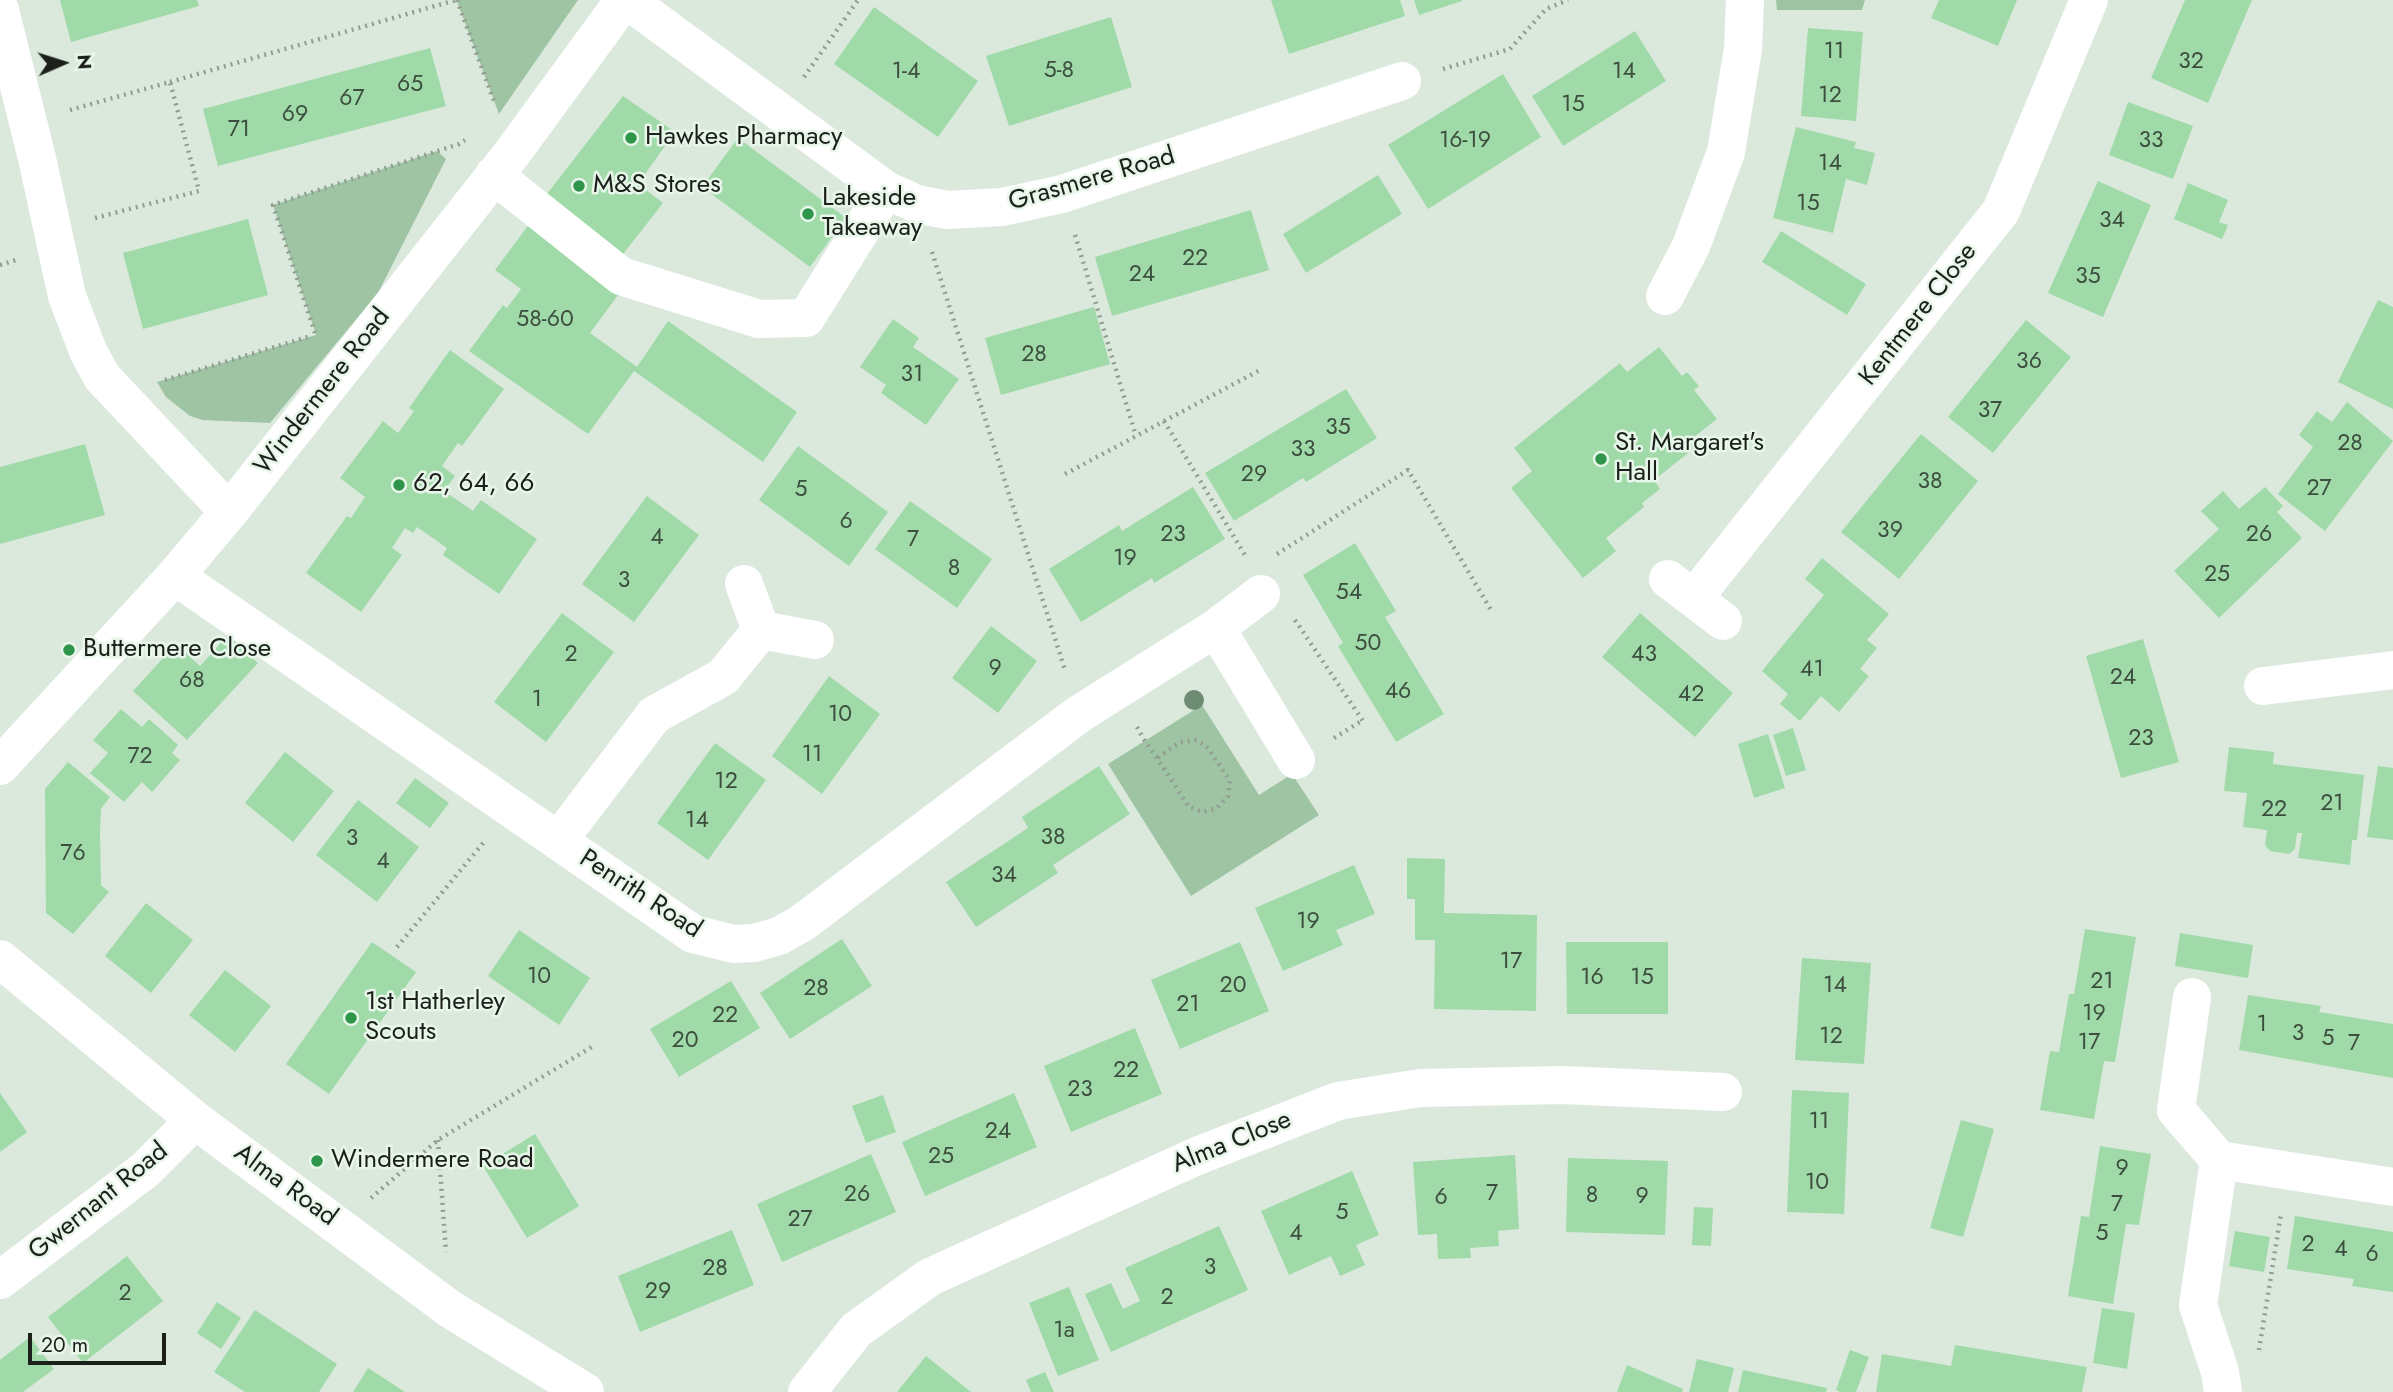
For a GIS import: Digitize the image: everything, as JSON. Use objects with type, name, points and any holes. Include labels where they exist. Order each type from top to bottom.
[{"type":"street","name":"Windermere Road","points":[[0,765],[175,576],[229,512],[504,164],[625,0]]},
{"type":"street","name":"Grasmere Road","points":[[625,0],[778,113],[902,197],[947,210],[972,211],[1062,194],[1402,81]]},
{"type":"street","points":[[1665,296],[1691,246],[1726,152],[1741,62],[1745,0]]},
{"type":"street","name":"Kentmere Close","points":[[1723,621],[1681,589],[2001,211],[2089,0]]},
{"type":"street","points":[[0,10],[29,121],[75,323],[102,377],[229,512]]},
{"type":"street","points":[[504,164],[621,276],[759,319],[806,318],[902,197]]},
{"type":"street","name":"Penrith Road","points":[[175,576],[693,934],[713,941],[754,943],[779,936],[802,923],[1079,714],[1216,628],[1261,594]]},
{"type":"street","points":[[744,584],[761,630]]},
{"type":"street","points":[[1216,628],[1296,760]]},
{"type":"street","points":[[761,630],[815,640]]},
{"type":"street","points":[[558,841],[654,715],[723,677],[761,630]]},
{"type":"street","points":[[2263,686],[2393,670]]},
{"type":"street","name":"Alma Road","points":[[0,959],[195,1120],[450,1309],[584,1392]]},
{"type":"street","points":[[2192,997],[2176,1110],[2219,1160],[2393,1187]]},
{"type":"street","name":"Alma Close","points":[[807,1392],[856,1330],[930,1277],[1197,1156],[1338,1101],[1420,1088],[1562,1085],[1723,1093]]},
{"type":"street","name":"Gwernant Road","points":[[0,1280],[145,1170],[195,1120]]},
{"type":"street","points":[[2219,1160],[2198,1305],[2226,1392]]},
{"type":"path","points":[[29,121],[456,0],[504,164]]},
{"type":"path","points":[[778,113],[858,0]]},
{"type":"path","points":[[1402,81],[1510,49],[1546,9],[1568,0]]},
{"type":"path","points":[[53,229],[199,191],[170,82]]},
{"type":"path","points":[[348,360],[316,335],[273,205],[459,144],[469,136]]},
{"type":"path","points":[[1062,194],[1136,436]]},
{"type":"path","points":[[902,197],[1079,714]]},
{"type":"path","points":[[118,394],[316,335]]},
{"type":"path","points":[[1065,474],[1261,370]]},
{"type":"path","points":[[1164,421],[1246,558]]},
{"type":"path","points":[[1275,555],[1408,470],[1491,610]]},
{"type":"path","points":[[1261,594],[1293,616],[1366,724]]},
{"type":"path","points":[[1143,738],[1189,807],[1202,812],[1217,808],[1228,796],[1230,781],[1208,748],[1197,740],[1180,742],[1157,758]]},
{"type":"path","points":[[397,947],[470,862],[509,807]]},
{"type":"path","points":[[339,1226],[438,1140],[595,1045]]},
{"type":"path","points":[[438,1140],[450,1309]]},
{"type":"path","points":[[2257,1364],[2288,1171]]},
{"type":"green space","points":[[457,0],[578,0],[499,114],[459,7]]},
{"type":"green space","points":[[1776,0],[1865,0],[1862,10],[1777,10]]},
{"type":"green space","points":[[437,151],[446,159],[378,293],[270,423],[203,420],[190,416],[166,397],[157,382],[316,335],[273,205]]},
{"type":"green space","points":[[1202,705],[1259,795],[1292,774],[1319,815],[1191,896],[1108,764]]},
{"type":"building","points":[[60,0],[197,0],[199,6],[71,42]]},
{"type":"building","points":[[1271,0],[1400,0],[1405,16],[1289,54]]},
{"type":"building","points":[[1414,0],[1462,0],[1462,1],[1419,15]]},
{"type":"building","points":[[1939,0],[2017,0],[1998,46],[1931,18]]},
{"type":"building","points":[[2185,0],[2252,0],[2208,103],[2151,78]]},
{"type":"building","points":[[874,7],[978,81],[938,137],[834,64]]},
{"type":"building","points":[[1111,17],[1132,87],[1009,126],[986,56]]},
{"type":"building","points":[[1808,28],[1863,32],[1856,121],[1801,116]]},
{"type":"building","points":[[1635,31],[1666,81],[1563,146],[1532,96]]},
{"type":"building","points":[[430,48],[446,106],[218,166],[203,109]]},
{"type":"building","points":[[1503,74],[1541,137],[1428,209],[1388,145]]},
{"type":"building","points":[[623,96],[675,132],[638,184],[663,203],[620,258],[543,199]]},
{"type":"building","points":[[2128,102],[2193,126],[2173,179],[2109,155]]},
{"type":"building","points":[[1796,127],[1856,142],[1854,148],[1875,153],[1867,185],[1846,179],[1833,233],[1773,218]]},
{"type":"building","points":[[738,138],[846,218],[810,267],[702,187]]},
{"type":"building","points":[[1378,175],[1402,214],[1306,273],[1283,234]]},
{"type":"building","points":[[2098,181],[2151,205],[2103,317],[2048,293]]},
{"type":"building","points":[[2188,183],[2228,200],[2219,222],[2228,225],[2222,239],[2174,219]]},
{"type":"building","points":[[1251,210],[1269,270],[1112,316],[1095,257]]},
{"type":"building","points":[[248,219],[268,295],[143,329],[123,253]]},
{"type":"building","points":[[533,219],[624,287],[590,333],[637,367],[668,321],[797,412],[763,462],[634,371],[588,434],[469,351],[503,305],[507,308],[521,289],[495,270]]},
{"type":"building","points":[[1781,231],[1866,284],[1847,315],[1762,262]]},
{"type":"building","points":[[2378,300],[2393,307],[2393,409],[2338,382]]},
{"type":"building","points":[[1094,307],[1110,364],[1001,395],[985,338]]},
{"type":"building","points":[[893,319],[919,338],[913,347],[959,379],[926,425],[881,393],[886,385],[860,367]]},
{"type":"building","points":[[2026,320],[2071,357],[1993,453],[1948,417]]},
{"type":"building","name":"St. Margaret's Hall","points":[[1659,347],[1682,376],[1687,372],[1699,386],[1694,390],[1717,419],[1690,440],[1696,447],[1654,480],[1660,489],[1642,503],[1644,507],[1606,538],[1616,551],[1583,578],[1511,488],[1532,471],[1514,448],[1620,363],[1627,372]]},
{"type":"building","name":"62, 64, 66","points":[[450,350],[504,389],[462,446],[458,443],[442,466],[455,476],[444,491],[473,511],[481,500],[537,539],[499,594],[443,555],[447,548],[417,527],[413,533],[405,528],[392,548],[402,555],[361,612],[306,573],[347,516],[351,518],[365,497],[340,478],[383,421],[398,433],[414,411],[409,408]]},
{"type":"building","points":[[1346,389],[1377,438],[1306,482],[1303,478],[1234,521],[1205,473]]},
{"type":"building","points":[[2347,402],[2393,441],[2325,531],[2278,494],[2313,447],[2299,435],[2317,411],[2332,422]]},
{"type":"building","points":[[1921,434],[1978,481],[1899,579],[1841,532]]},
{"type":"building","points":[[85,444],[105,515],[0,544],[0,467]]},
{"type":"building","points":[[798,446],[888,512],[849,566],[759,500]]},
{"type":"building","points":[[1193,487],[1225,539],[1154,583],[1152,578],[1081,622],[1049,569],[1119,525],[1122,531]]},
{"type":"building","points":[[2265,487],[2283,506],[2277,512],[2302,538],[2219,618],[2174,571],[2219,529],[2201,511],[2223,491],[2239,509]]},
{"type":"building","points":[[647,496],[699,535],[634,622],[582,584]]},
{"type":"building","points":[[910,501],[992,559],[957,608],[875,549]]},
{"type":"building","points":[[1355,543],[1396,611],[1385,617],[1444,714],[1396,742],[1338,646],[1343,643],[1303,575]]},
{"type":"building","points":[[1822,558],[1889,614],[1867,640],[1877,648],[1860,669],[1869,676],[1839,712],[1821,696],[1800,721],[1780,704],[1788,694],[1762,671],[1824,595],[1805,579]]},
{"type":"building","points":[[562,613],[614,652],[546,742],[494,702]]},
{"type":"building","points":[[1640,613],[1733,693],[1695,737],[1602,657]]},
{"type":"building","points":[[991,626],[1037,661],[998,713],[952,678]]},
{"type":"building","points":[[228,635],[258,663],[187,740],[133,691],[176,644],[200,666]]},
{"type":"building","points":[[2143,639],[2179,762],[2121,778],[2086,656]]},
{"type":"building","points":[[829,676],[880,714],[822,794],[772,756]]},
{"type":"building","points":[[121,709],[142,727],[149,719],[178,745],[172,753],[180,760],[152,792],[142,782],[124,802],[90,773],[108,753],[93,740]]},
{"type":"building","points":[[1793,728],[1806,770],[1786,776],[1773,735]]},
{"type":"building","points":[[1768,734],[1785,788],[1754,798],[1738,744]]},
{"type":"building","points":[[715,743],[766,780],[708,860],[657,823]]},
{"type":"building","points":[[2229,747],[2274,752],[2273,764],[2364,775],[2357,840],[2352,840],[2350,865],[2298,858],[2302,833],[2297,833],[2295,849],[2289,854],[2270,851],[2265,845],[2267,830],[2243,827],[2247,793],[2224,791]]},
{"type":"building","points":[[285,752],[334,791],[293,842],[245,803]]},
{"type":"building","points":[[68,762],[110,797],[101,809],[100,832],[101,885],[109,892],[73,934],[46,913],[45,789]]},
{"type":"building","points":[[1099,766],[1130,814],[1053,865],[1058,873],[976,927],[946,882],[1028,828],[1022,817]]},
{"type":"building","points":[[2378,766],[2393,768],[2393,840],[2367,837]]},
{"type":"building","points":[[415,778],[449,803],[430,828],[396,803]]},
{"type":"building","points":[[358,800],[419,847],[377,902],[316,855]]},
{"type":"building","points":[[1407,858],[1445,859],[1444,913],[1537,915],[1536,1011],[1434,1009],[1435,940],[1415,940],[1415,899],[1407,899]]},
{"type":"building","points":[[1354,865],[1375,914],[1336,930],[1343,945],[1283,971],[1255,908]]},
{"type":"building","points":[[146,903],[193,940],[151,993],[105,956]]},
{"type":"building","points":[[2085,929],[2136,937],[2115,1062],[2104,1061],[2094,1119],[2040,1110],[2050,1051],[2059,1052],[2069,994],[2074,994]]},
{"type":"building","points":[[519,930],[590,978],[559,1025],[488,976]]},
{"type":"building","points":[[2180,933],[2253,945],[2248,978],[2175,966]]},
{"type":"building","points":[[842,939],[872,986],[790,1039],[760,993]]},
{"type":"building","name":"1st Hatherley Scouts","points":[[372,942],[416,972],[329,1094],[286,1064]]},
{"type":"building","points":[[1240,942],[1269,1011],[1180,1049],[1151,980]]},
{"type":"building","points":[[1566,942],[1668,942],[1668,1014],[1567,1014]]},
{"type":"building","points":[[1802,958],[1871,963],[1864,1064],[1795,1060]]},
{"type":"building","points":[[225,970],[271,1006],[235,1052],[189,1015]]},
{"type":"building","points":[[731,981],[760,1028],[679,1077],[650,1029]]},
{"type":"building","points":[[2248,995],[2321,1006],[2319,1012],[2393,1024],[2393,1078],[2239,1050]]},
{"type":"building","points":[[1135,1028],[1162,1094],[1071,1132],[1044,1066]]},
{"type":"building","points":[[1792,1090],[1849,1093],[1844,1214],[1787,1212]]},
{"type":"building","points":[[0,1093],[27,1132],[0,1152]]},
{"type":"building","points":[[1014,1093],[1037,1147],[925,1196],[902,1142]]},
{"type":"building","points":[[883,1095],[896,1132],[866,1143],[852,1106]]},
{"type":"building","points":[[1961,1120],[1994,1129],[1963,1237],[1930,1228]]},
{"type":"building","points":[[535,1134],[579,1206],[527,1238],[483,1166]]},
{"type":"building","points":[[2100,1146],[2151,1154],[2139,1225],[2126,1224],[2113,1304],[2068,1296],[2081,1216],[2089,1217]]},
{"type":"building","points":[[871,1154],[896,1212],[782,1262],[757,1204]]},
{"type":"building","points":[[1515,1155],[1519,1229],[1498,1231],[1499,1246],[1470,1248],[1471,1258],[1438,1259],[1437,1234],[1418,1235],[1413,1162]]},
{"type":"building","points":[[1568,1158],[1668,1161],[1665,1235],[1566,1232]]},
{"type":"building","points":[[1352,1171],[1379,1235],[1356,1245],[1365,1265],[1340,1276],[1331,1256],[1289,1275],[1261,1211]]},
{"type":"building","points":[[1694,1207],[1713,1208],[1711,1246],[1692,1245]]},
{"type":"building","points":[[2295,1216],[2393,1232],[2393,1292],[2352,1286],[2354,1279],[2287,1269]]},
{"type":"building","points":[[1219,1226],[1248,1290],[1111,1352],[1085,1294],[1111,1283],[1123,1309],[1140,1301],[1125,1268]]},
{"type":"building","points":[[732,1230],[754,1285],[640,1332],[618,1276]]},
{"type":"building","points":[[2235,1231],[2270,1237],[2264,1272],[2229,1266]]},
{"type":"building","points":[[127,1256],[163,1301],[83,1363],[48,1317]]},
{"type":"building","points":[[1069,1287],[1099,1360],[1058,1376],[1029,1303]]},
{"type":"building","points":[[217,1302],[241,1318],[221,1349],[197,1333]]},
{"type":"building","points":[[2102,1308],[2135,1313],[2127,1369],[2093,1363]]},
{"type":"building","points":[[255,1310],[337,1364],[319,1392],[245,1392],[214,1372]]},
{"type":"building","points":[[30,1337],[54,1369],[23,1392],[0,1392],[0,1360]]},
{"type":"building","points":[[1955,1345],[2087,1367],[2082,1392],[1876,1392],[1882,1354],[1951,1366]]},
{"type":"building","points":[[1850,1350],[1869,1357],[1856,1392],[1840,1392],[1836,1390]]},
{"type":"building","points":[[926,1356],[971,1392],[897,1392]]},
{"type":"building","points":[[1697,1359],[1734,1368],[1728,1392],[1689,1392]]},
{"type":"building","points":[[1627,1365],[1683,1389],[1682,1392],[1617,1392]]},
{"type":"building","points":[[368,1368],[405,1392],[353,1392]]},
{"type":"building","points":[[1743,1370],[1827,1388],[1826,1392],[1738,1392]]},
{"type":"building","points":[[1045,1372],[1054,1392],[1031,1392],[1026,1380]]},
{"type":"place","name":"Hawkes Pharmacy","points":[[631,138]]},
{"type":"place","name":"M&S Stores","points":[[579,186]]},
{"type":"place","name":"Lakeside Takeaway","points":[[808,214]]},
{"type":"place","name":"St. Margaret's Hall","points":[[1601,459]]},
{"type":"place","name":"62, 64, 66","points":[[399,485]]},
{"type":"place","name":"Buttermere Close","points":[[69,650]]},
{"type":"place","name":"1st Hatherley Scouts","points":[[351,1018]]},
{"type":"place","name":"Windermere Road","points":[[317,1161]]}]
